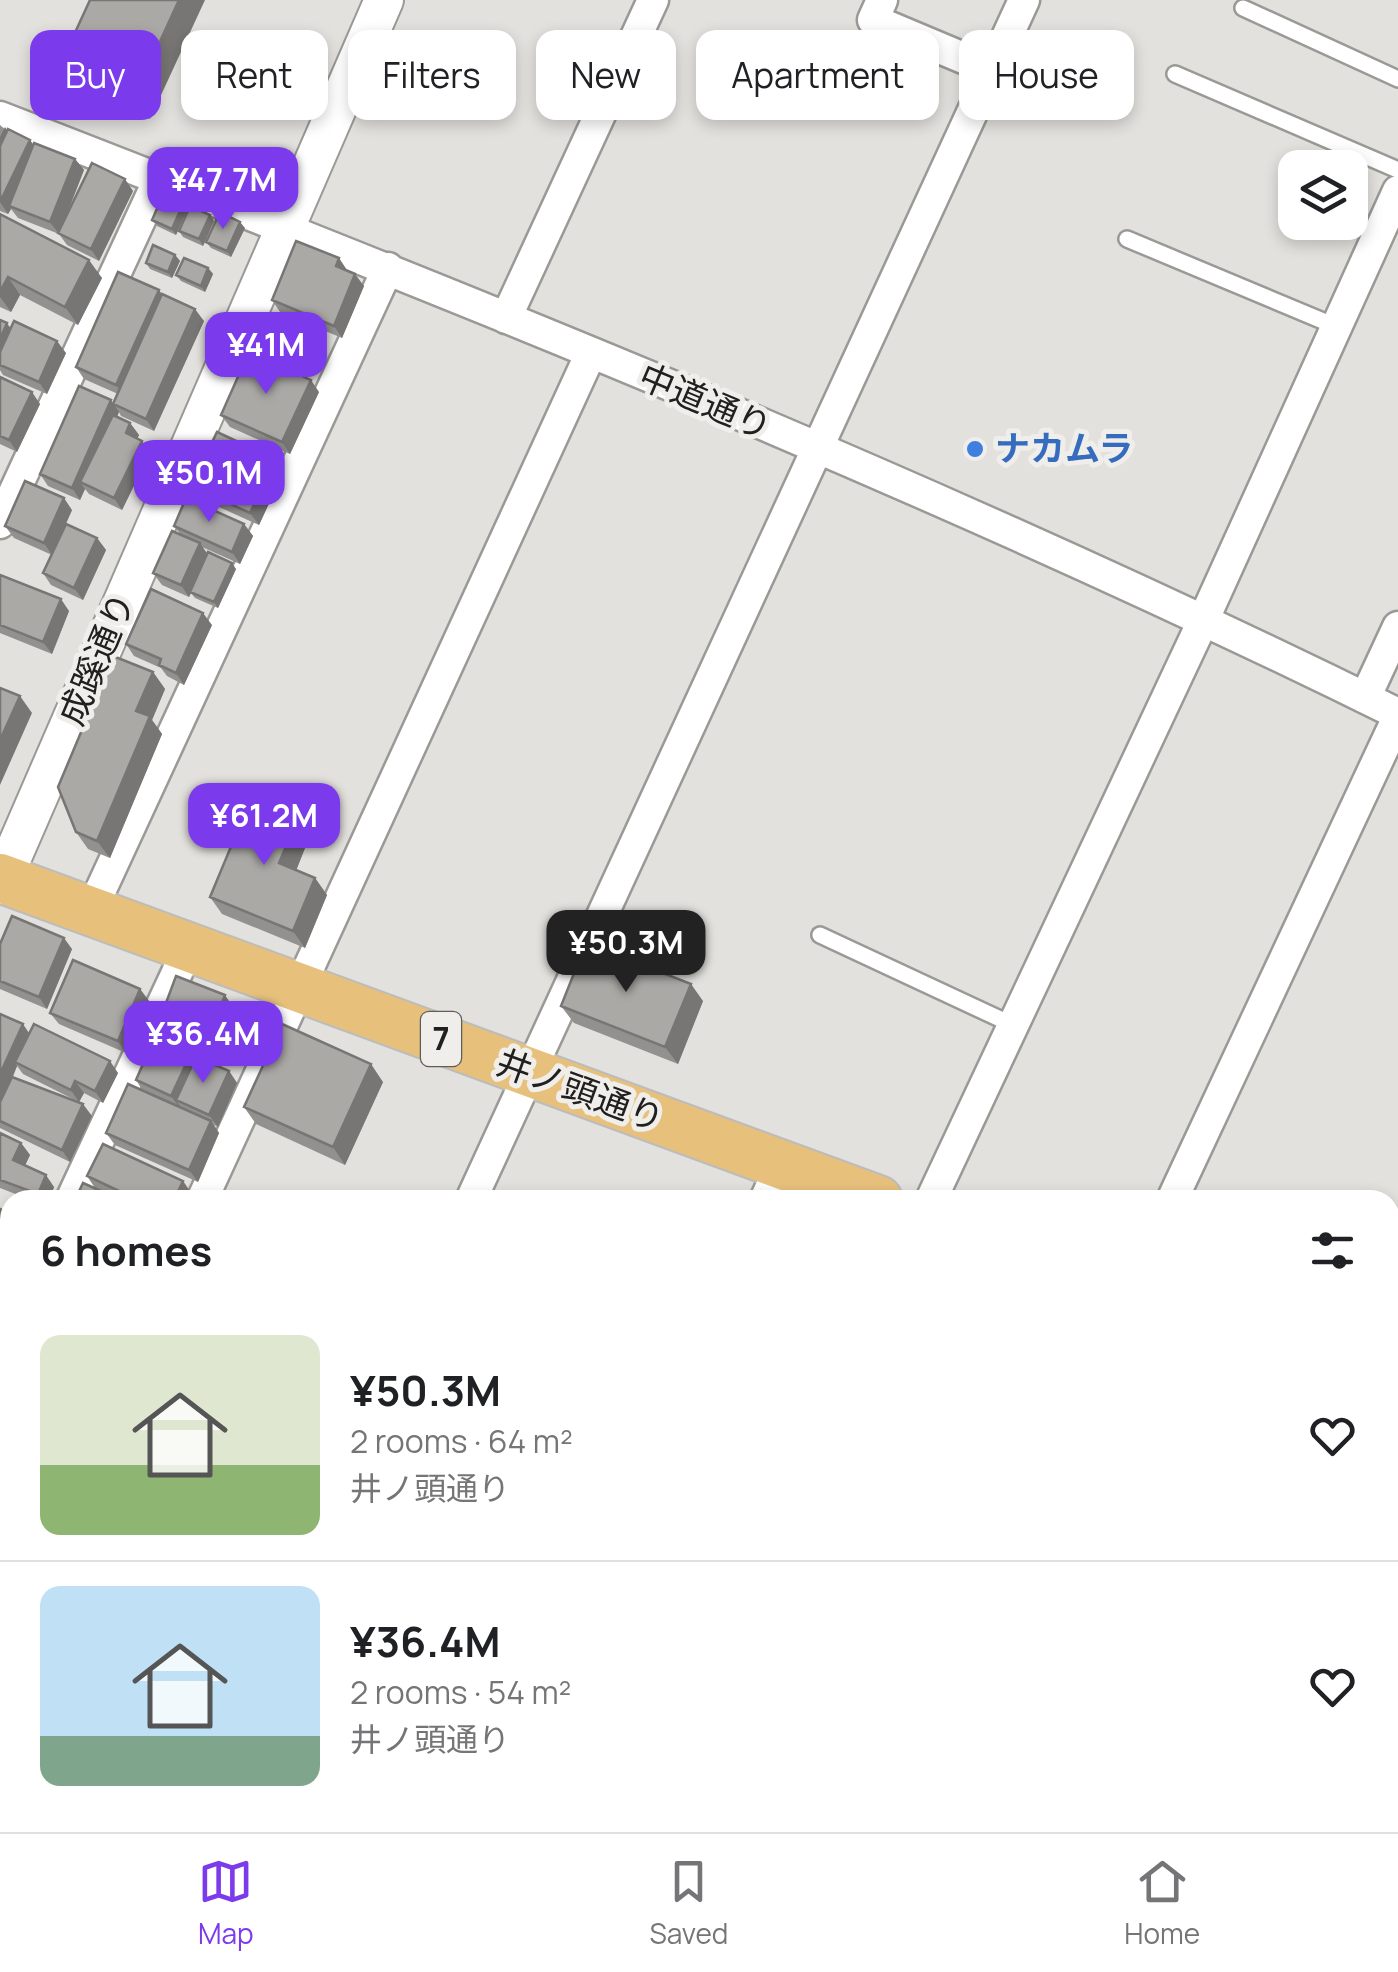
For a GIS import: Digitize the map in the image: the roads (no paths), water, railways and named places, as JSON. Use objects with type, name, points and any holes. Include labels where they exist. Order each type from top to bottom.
[{"type":"main road","name":"井ノ頭通り","points":[[1,881],[529,1072],[773,1183],[816,1190]]},
{"type":"street","name":"成蹊通り","points":[[1,881],[281,228],[384,0]]},
{"type":"street","points":[[506,318],[653,0]]},
{"type":"street","points":[[882,0],[873,20],[959,56]]},
{"type":"street","points":[[1010,30],[1024,0]]},
{"type":"street","name":"中道通り","points":[[0,117],[388,268],[817,448],[1203,621],[1398,715]]},
{"type":"street","points":[[476,1190],[969,120]]},
{"type":"street","points":[[0,523],[159,178]]},
{"type":"street","points":[[936,1190],[1203,621],[1398,191]]},
{"type":"street","points":[[91,911],[388,268]]},
{"type":"street","points":[[207,1190],[590,354]]},
{"type":"street","points":[[1365,698],[1398,627]]},
{"type":"street","points":[[1177,1190],[1398,715]]},
{"type":"street","points":[[76,1190],[188,949]]},
{"type":"lane","points":[[1243,8],[1398,79]]},
{"type":"lane","points":[[1176,74],[1398,170]]},
{"type":"lane","points":[[1127,239],[1336,326]]},
{"type":"lane","points":[[820,935],[1013,1025]]},
{"type":"place","name":"ナカムラ","points":[[975,449]]}]
